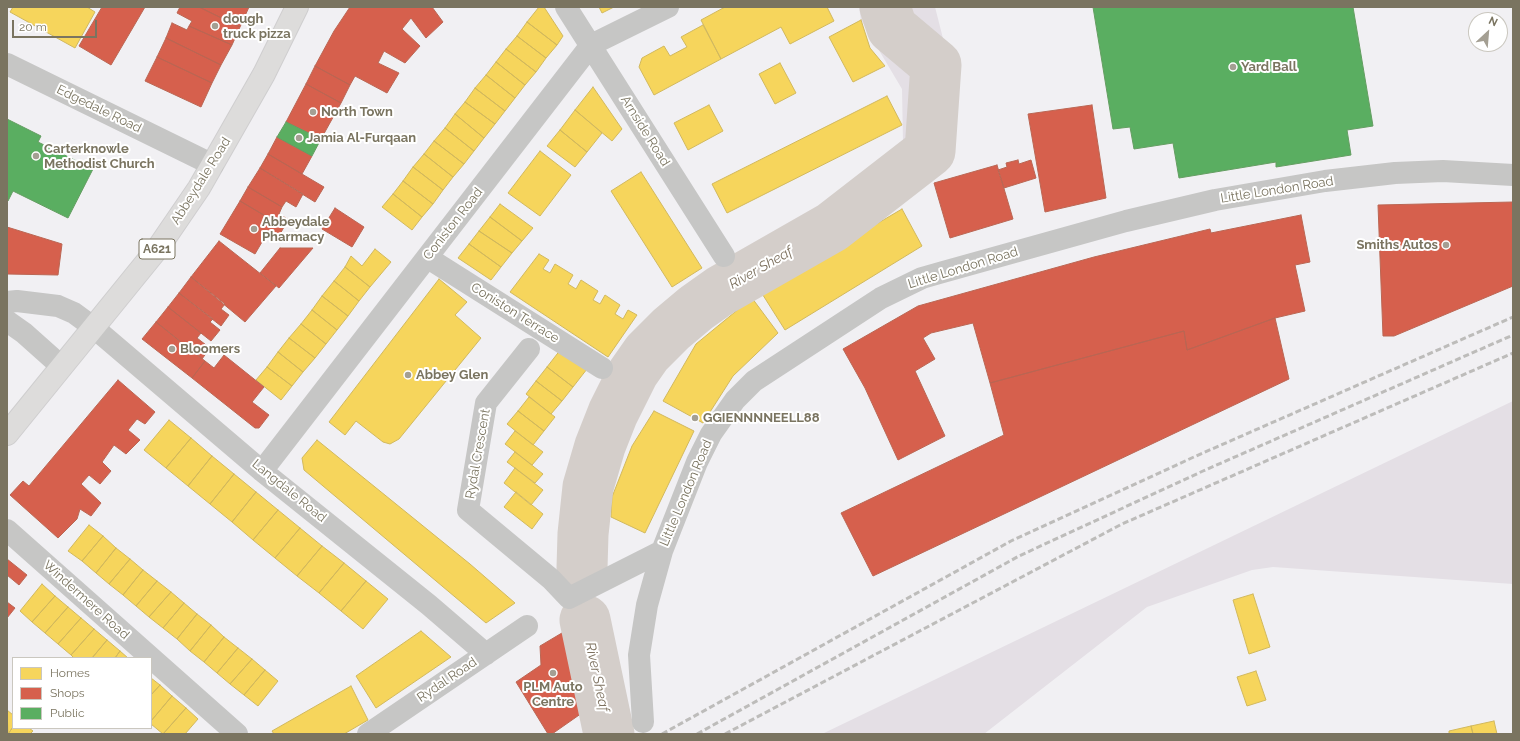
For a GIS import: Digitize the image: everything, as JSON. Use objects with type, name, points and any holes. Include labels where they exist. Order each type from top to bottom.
[{"type":"main road","name":"Abbeydale Road","points":[[7,434],[158,248],[213,165],[264,74],[298,7]]},
{"type":"street","name":"Arnside Road","points":[[566,7],[724,256]]},
{"type":"street","name":"Coniston Road","points":[[262,471],[591,45],[668,7]]},
{"type":"street","name":"Edgedale Road","points":[[7,64],[213,165]]},
{"type":"street","name":"Little London Road","points":[[643,722],[640,676],[640,640],[647,605],[662,551],[697,462],[711,434],[735,400],[754,381],[881,298],[915,281],[943,272],[1126,221],[1231,197],[1325,181],[1395,173],[1443,170],[1513,176]]},
{"type":"street","name":"Coniston Terrace","points":[[428,258],[602,368]]},
{"type":"street","name":"Langdale Road","points":[[7,302],[17,301],[58,306],[74,313],[93,327],[262,471],[429,605],[486,654]]},
{"type":"street","points":[[7,321],[24,333],[61,366]]},
{"type":"street","name":"Rydal Crescent","points":[[529,349],[486,404],[468,510],[552,579],[569,598],[662,551]]},
{"type":"street","name":"Windermere Road","points":[[7,530],[150,657]]},
{"type":"street","name":"Rydal Road","points":[[368,734],[527,626]]},
{"type":"street","name":"Windermere Road","points":[[152,659],[237,734]]},
{"type":"shaded area","points":[[859,7],[935,7],[949,62],[943,158],[923,175],[895,194],[872,175],[903,142],[902,89],[861,20]]},
{"type":"shaded area","points":[[1513,401],[1513,584],[1273,567],[1252,570],[1147,607],[984,734],[822,734]]},
{"type":"building: Homes","points":[[13,7],[87,7],[95,12],[75,48],[10,12]]},
{"type":"building: Homes","points":[[539,7],[544,7],[563,36],[557,45],[527,22]]},
{"type":"building: Homes","points":[[599,7],[614,7],[602,13]]},
{"type":"building: Homes","points":[[725,7],[827,7],[834,21],[790,44],[781,27],[721,59],[701,20]]},
{"type":"building: Homes","points":[[861,20],[870,48],[885,66],[853,82],[829,37]]},
{"type":"building: Homes","points":[[527,22],[557,45],[546,58],[517,36]]},
{"type":"building: Homes","points":[[703,25],[721,59],[654,95],[639,67],[642,58],[664,46],[670,56],[687,47],[681,37]]},
{"type":"building: Homes","points":[[517,36],[546,58],[536,72],[506,49]]},
{"type":"building: Homes","points":[[506,49],[536,72],[525,85],[496,62]]},
{"type":"building: Homes","points":[[496,62],[525,85],[515,98],[486,75]]},
{"type":"building: Homes","points":[[780,63],[796,93],[775,104],[759,74]]},
{"type":"building: Homes","points":[[486,75],[515,98],[505,111],[475,88]]},
{"type":"building: Homes","points":[[593,87],[622,129],[612,141],[575,110]]},
{"type":"building: Homes","points":[[475,88],[505,111],[495,124],[465,102]]},
{"type":"building: Homes","points":[[887,96],[902,125],[727,213],[712,184]]},
{"type":"building: Homes","points":[[465,102],[495,124],[484,138],[455,114]]},
{"type":"building: Homes","points":[[709,105],[723,131],[688,150],[674,123]]},
{"type":"building: Homes","points":[[575,110],[602,133],[587,152],[560,130]]},
{"type":"building: Homes","points":[[455,114],[484,138],[474,151],[445,128]]},
{"type":"building: Homes","points":[[445,128],[474,151],[464,164],[434,141]]},
{"type":"building: Homes","points":[[560,130],[587,152],[575,167],[547,146]]},
{"type":"building: Homes","points":[[434,141],[464,164],[453,177],[424,154]]},
{"type":"building: Homes","points":[[540,151],[571,175],[540,216],[508,193]]},
{"type":"building: Homes","points":[[424,154],[453,177],[443,190],[413,167]]},
{"type":"building: Homes","points":[[413,167],[443,190],[433,204],[403,181]]},
{"type":"building: Homes","points":[[641,172],[702,268],[672,287],[611,191]]},
{"type":"building: Homes","points":[[403,181],[433,204],[422,217],[393,194]]},
{"type":"building: Homes","points":[[393,194],[422,217],[412,230],[382,207]]},
{"type":"building: Homes","points":[[500,204],[533,228],[522,241],[490,217]]},
{"type":"building: Homes","points":[[902,209],[922,246],[785,330],[761,292]]},
{"type":"building: Homes","points":[[490,217],[522,241],[512,253],[479,231]]},
{"type":"building: Homes","points":[[479,231],[512,253],[501,267],[469,244]]},
{"type":"building: Homes","points":[[469,244],[501,267],[491,280],[458,258]]},
{"type":"building: Homes","points":[[375,249],[391,262],[370,287],[345,267],[351,256],[362,266]]},
{"type":"building: Homes","points":[[539,254],[549,260],[543,269],[550,273],[555,264],[573,275],[568,284],[576,289],[581,280],[598,291],[593,300],[600,304],[605,295],[620,305],[615,314],[623,319],[628,310],[637,315],[608,357],[510,292]]},
{"type":"building: Homes","points":[[345,267],[370,287],[359,301],[334,281]]},
{"type":"building: Homes","name":"Abbey Glen","points":[[439,279],[467,302],[455,315],[481,338],[399,439],[390,444],[383,442],[356,421],[345,435],[329,422]]},
{"type":"building: Homes","points":[[334,281],[359,301],[348,316],[322,296]]},
{"type":"building: Homes","points":[[322,296],[348,316],[337,330],[312,310]]},
{"type":"building: Homes","points":[[752,298],[778,333],[733,376],[703,423],[663,401],[696,344]]},
{"type":"building: Homes","points":[[312,310],[337,330],[326,344],[301,324]]},
{"type":"building: Homes","points":[[301,324],[326,344],[315,358],[289,338]]},
{"type":"building: Homes","points":[[289,338],[315,358],[303,372],[278,352]]},
{"type":"building: Homes","points":[[561,349],[587,369],[573,387],[547,367]]},
{"type":"building: Homes","points":[[278,352],[303,372],[292,386],[267,367]]},
{"type":"building: Homes","points":[[267,367],[292,386],[281,400],[256,380]]},
{"type":"building: Homes","points":[[547,367],[573,387],[562,401],[536,381]]},
{"type":"building: Homes","points":[[536,381],[562,401],[551,414],[526,394]]},
{"type":"building: Homes","points":[[529,397],[555,417],[544,431],[518,411]]},
{"type":"building: Homes","points":[[518,411],[544,431],[533,445],[507,424]]},
{"type":"building: Homes","points":[[654,411],[694,431],[645,533],[611,517],[612,497],[632,446]]},
{"type":"building: Homes","points":[[169,420],[191,438],[166,468],[144,450]]},
{"type":"building: Homes","points":[[515,431],[543,452],[532,465],[505,444]]},
{"type":"building: Homes","points":[[191,438],[212,456],[188,486],[166,468]]},
{"type":"building: Homes","points":[[317,440],[470,564],[515,603],[486,623],[304,470],[302,458]]},
{"type":"building: Homes","points":[[515,452],[543,474],[535,483],[507,462]]},
{"type":"building: Homes","points":[[212,456],[234,474],[210,504],[188,486]]},
{"type":"building: Homes","points":[[515,468],[543,490],[531,505],[504,483]]},
{"type":"building: Homes","points":[[234,474],[256,492],[232,522],[210,504]]},
{"type":"building: Homes","points":[[256,492],[278,510],[253,540],[232,522]]},
{"type":"building: Homes","points":[[516,492],[543,514],[532,529],[504,507]]},
{"type":"building: Homes","points":[[278,510],[300,528],[275,558],[253,540]]},
{"type":"building: Homes","points":[[89,525],[103,536],[82,561],[68,551]]},
{"type":"building: Homes","points":[[300,528],[322,546],[297,576],[275,558]]},
{"type":"building: Homes","points":[[103,536],[116,548],[96,573],[82,561]]},
{"type":"building: Homes","points":[[322,546],[344,563],[319,593],[297,576]]},
{"type":"building: Homes","points":[[116,548],[130,559],[109,584],[96,573]]},
{"type":"building: Homes","points":[[130,559],[143,570],[123,595],[109,584]]},
{"type":"building: Homes","points":[[344,563],[366,581],[341,611],[319,593]]},
{"type":"building: Homes","points":[[143,570],[157,581],[136,606],[123,595]]},
{"type":"building: Homes","points":[[157,581],[171,592],[149,617],[136,606]]},
{"type":"building: Homes","points":[[366,581],[388,599],[363,629],[341,611]]},
{"type":"building: Homes","points":[[42,584],[55,596],[32,622],[20,611]]},
{"type":"building: Homes","points":[[171,592],[184,603],[163,628],[149,617]]},
{"type":"building: Homes","points":[[1253,594],[1270,647],[1249,654],[1233,600]]},
{"type":"building: Homes","points":[[55,596],[68,607],[45,633],[32,622]]},
{"type":"building: Homes","points":[[184,603],[197,614],[177,639],[163,628]]},
{"type":"building: Homes","points":[[68,607],[81,618],[58,644],[45,633]]},
{"type":"building: Homes","points":[[197,614],[211,625],[190,651],[177,639]]},
{"type":"building: Homes","points":[[81,618],[94,629],[71,655],[58,644]]},
{"type":"building: Homes","points":[[211,625],[224,637],[204,662],[190,651]]},
{"type":"building: Homes","points":[[94,629],[107,640],[93,657],[73,657],[71,655]]},
{"type":"building: Homes","points":[[421,631],[451,657],[376,708],[356,676]]},
{"type":"building: Homes","points":[[224,637],[238,648],[217,673],[204,662]]},
{"type":"building: Homes","points":[[107,640],[120,651],[116,657],[93,657]]},
{"type":"building: Homes","points":[[238,648],[252,659],[230,684],[217,673]]},
{"type":"building: Homes","points":[[120,651],[127,657],[116,657]]},
{"type":"building: Homes","points":[[252,659],[265,670],[244,695],[230,684]]},
{"type":"building: Homes","points":[[265,670],[278,681],[258,706],[244,695]]},
{"type":"building: Homes","points":[[1256,671],[1266,700],[1247,706],[1237,677]]},
{"type":"building: Homes","points":[[152,679],[160,685],[152,694]]},
{"type":"building: Homes","points":[[160,685],[172,696],[152,720],[152,694]]},
{"type":"building: Homes","points":[[351,686],[368,720],[344,734],[274,734],[272,731]]},
{"type":"building: Homes","points":[[172,696],[186,708],[163,734],[152,725],[152,720]]},
{"type":"building: Homes","points":[[186,708],[198,719],[185,734],[163,734]]},
{"type":"building: Homes","points":[[7,710],[12,714],[12,728],[8,734]]},
{"type":"building: Homes","points":[[1494,721],[1497,734],[1473,734],[1471,726]]},
{"type":"building: Homes","points":[[1471,726],[1473,734],[1449,734],[1449,731]]},
{"type":"building: Homes","points":[[12,728],[30,729],[33,731],[30,734],[8,734]]},
{"type":"building: Shops","points":[[102,7],[145,7],[111,65],[79,46]]},
{"type":"building: Shops","name":"dough truck pizza","points":[[180,7],[199,7],[240,27],[232,45],[189,26],[192,21],[177,13]]},
{"type":"building: Shops","points":[[199,7],[249,7],[240,27]]},
{"type":"building: Shops","points":[[350,7],[432,7],[443,22],[426,38],[411,18],[402,29],[420,46],[405,63],[384,51],[378,63],[399,73],[387,93],[355,76],[350,85],[315,66],[334,31]]},
{"type":"building: Shops","points":[[172,23],[187,30],[189,26],[232,45],[221,65],[166,38]]},
{"type":"building: Shops","points":[[166,38],[221,65],[212,83],[157,57]]},
{"type":"building: Shops","points":[[157,57],[212,83],[201,107],[145,81]]},
{"type":"building: Shops","points":[[315,66],[350,85],[341,103],[306,84]]},
{"type":"building: Shops","name":"North Town","points":[[306,84],[341,103],[321,139],[286,122]]},
{"type":"building: Shops","points":[[1092,105],[1106,198],[1045,212],[1028,114]]},
{"type":"building: Shops","points":[[277,137],[312,156],[302,174],[268,154]]},
{"type":"building: Shops","points":[[268,154],[324,187],[315,202],[260,168]]},
{"type":"building: Shops","points":[[1018,160],[1019,164],[1031,160],[1036,178],[1004,188],[998,170],[1007,167],[1006,163]]},
{"type":"building: Shops","points":[[997,165],[1013,219],[950,238],[934,183]]},
{"type":"building: Shops","points":[[260,168],[303,194],[296,207],[286,201],[282,207],[248,187]]},
{"type":"building: Shops","points":[[248,187],[282,207],[279,214],[289,220],[284,227],[240,201]]},
{"type":"building: Shops","name":"Abbeydale Pharmacy","points":[[240,201],[284,227],[279,236],[269,230],[255,254],[220,234]]},
{"type":"building: Shops","name":"Smiths Autos","points":[[1513,202],[1513,286],[1394,336],[1383,336],[1378,205]]},
{"type":"building: Shops","points":[[335,208],[364,227],[352,247],[322,229]]},
{"type":"building: Shops","points":[[1301,215],[1310,262],[1295,265],[1305,311],[1275,318],[1187,350],[1184,331],[990,383],[973,323],[931,333],[923,338],[935,359],[915,371],[945,436],[898,460],[865,388],[843,349],[918,306],[1094,257],[1210,229],[1211,233]]},
{"type":"building: Shops","points":[[7,227],[62,244],[58,275],[7,274]]},
{"type":"building: Shops","points":[[219,241],[276,286],[245,322],[191,277]]},
{"type":"building: Shops","points":[[280,248],[313,248],[279,288],[260,273]]},
{"type":"building: Shops","points":[[191,277],[225,304],[221,309],[229,315],[221,326],[179,293]]},
{"type":"building: Shops","points":[[179,293],[213,319],[210,322],[220,330],[211,341],[168,307]]},
{"type":"building: Shops","points":[[168,307],[201,333],[197,338],[210,348],[202,359],[156,322]]},
{"type":"building: Shops","points":[[1275,318],[1289,379],[873,576],[841,513],[1004,435],[990,383],[1184,331],[1187,350]]},
{"type":"building: Shops","name":"Bloomers","points":[[156,322],[205,361],[192,378],[142,339]]},
{"type":"building: Shops","points":[[224,355],[264,387],[252,402],[269,415],[259,428],[255,428],[192,378],[205,361],[214,368]]},
{"type":"building: Shops","points":[[118,380],[155,412],[145,424],[137,419],[128,430],[140,440],[126,454],[114,445],[102,462],[111,471],[100,484],[89,475],[81,484],[101,503],[91,516],[80,509],[77,519],[58,538],[10,495],[23,481],[29,486]]},
{"type":"building: Shops","points":[[7,559],[27,575],[19,585],[7,575]]},
{"type":"building: Shops","points":[[7,602],[15,608],[7,618]]},
{"type":"building: Shops","name":"PLM Auto Centre","points":[[572,627],[582,713],[552,734],[548,734],[516,682],[541,665],[540,646]]},
{"type":"building: Public","name":"Yard Ball","points":[[1093,7],[1353,7],[1373,126],[1347,130],[1351,155],[1276,167],[1276,162],[1179,178],[1173,143],[1134,149],[1130,127],[1113,129]]},
{"type":"building: Public","name":"Carterknowle Methodist Church","points":[[7,119],[41,136],[38,142],[93,169],[68,218],[13,191],[8,201],[7,200]]},
{"type":"building: Public","name":"Jamia Al-Furqaan","points":[[286,122],[321,139],[312,156],[277,137]]},
{"type":"waterway","name":"River Sheaf","points":[[582,568],[583,534],[588,487],[600,446],[613,413],[633,373],[647,353],[671,329],[696,308],[720,291],[832,227],[930,151],[936,65],[892,28],[885,7]]},
{"type":"waterway","name":"River Sheaf","points":[[585,620],[609,734]]},
{"type":"railway","points":[[662,734],[1011,541],[1196,456],[1513,317]]},
{"type":"railway","points":[[697,734],[1019,556],[1203,471],[1513,335]]},
{"type":"railway","points":[[725,734],[1122,524],[1513,353]]},
{"type":"place","name":"dough truck pizza","points":[[215,26]]},
{"type":"place","name":"Yard Ball","points":[[1233,67]]},
{"type":"place","name":"North Town","points":[[313,112]]},
{"type":"place","name":"Jamia Al-Furqaan","points":[[299,138]]},
{"type":"place","name":"Carterknowle Methodist Church","points":[[36,156]]},
{"type":"place","name":"Abbeydale Pharmacy","points":[[254,229]]},
{"type":"place","name":"Smiths Autos","points":[[1446,245]]},
{"type":"place","name":"Bloomers","points":[[172,349]]},
{"type":"place","name":"Abbey Glen","points":[[408,375]]},
{"type":"place","name":"GGIENNNNEELL88","points":[[695,418]]},
{"type":"place","name":"PLM Auto Centre","points":[[553,673]]}]
